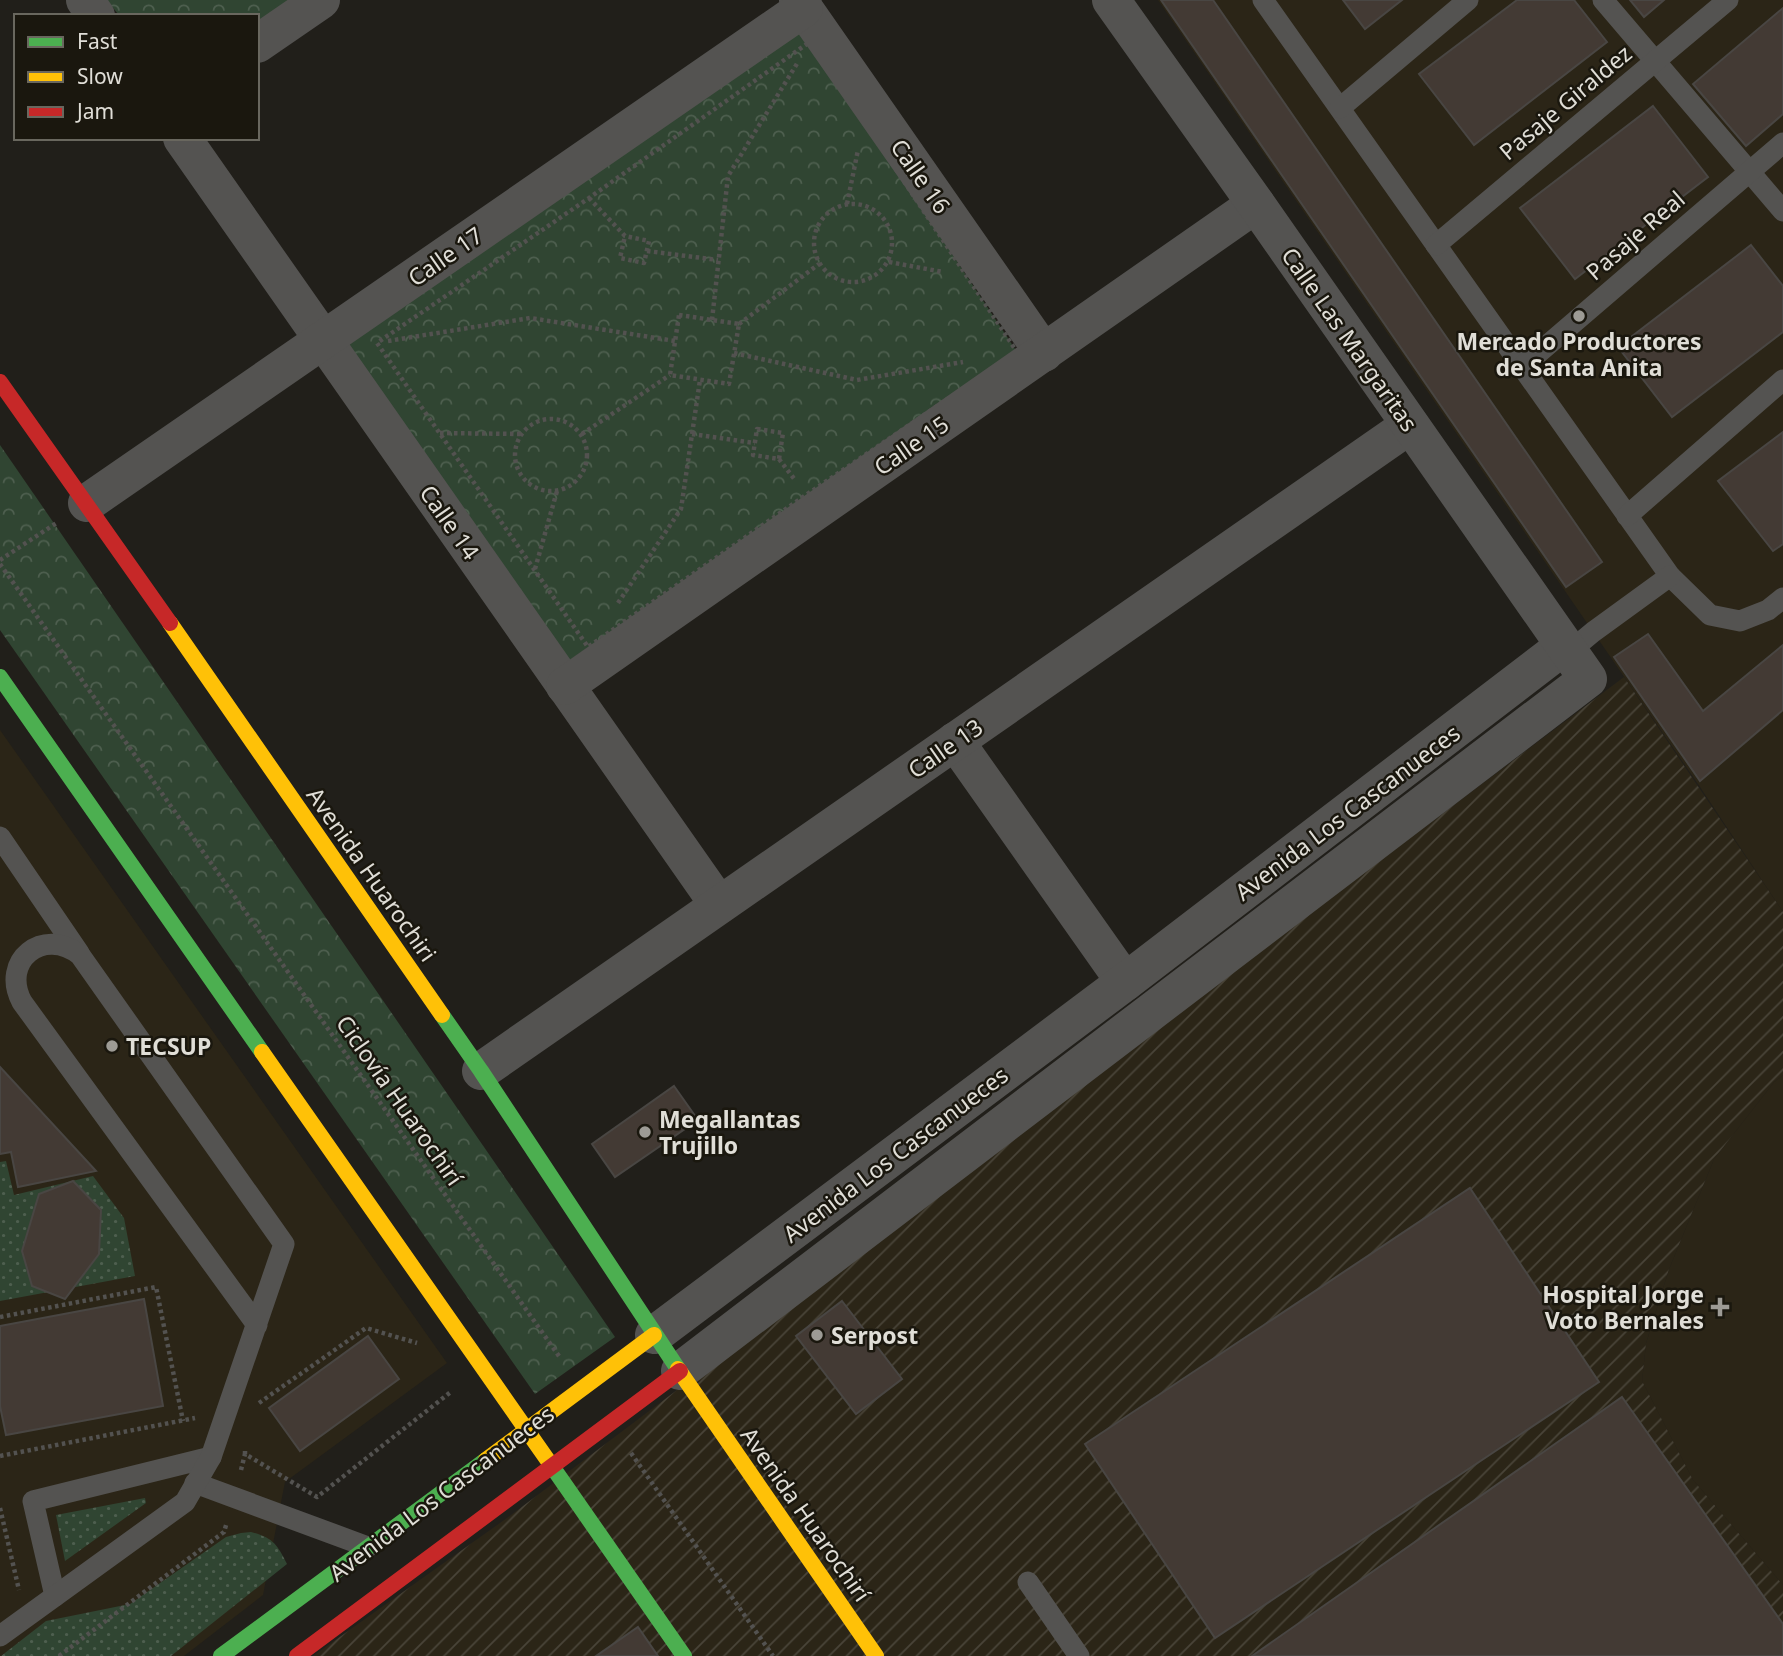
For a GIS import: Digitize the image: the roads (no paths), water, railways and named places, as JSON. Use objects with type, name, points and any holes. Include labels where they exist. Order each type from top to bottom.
[{"type":"main road","name":"Avenida Huarochiri","points":[[0,382],[88,503],[481,1071],[689,1385]]},
{"type":"main road","points":[[0,677],[684,1656]]},
{"type":"main road","name":"Avenida Los Cascanueces","points":[[221,1656],[654,1335]]},
{"type":"main road","name":"Avenida Los Cascanueces","points":[[297,1656],[610,1423],[689,1385]]},
{"type":"main road","name":"Avenida Huarochirí","points":[[689,1385],[876,1656]]},
{"type":"street","points":[[259,43],[321,0]]},
{"type":"street","name":"Calle Las Margaritas","points":[[1111,0],[1574,659]]},
{"type":"street","name":"Calle 17","points":[[88,503],[323,340],[804,16]]},
{"type":"street","name":"Calle 16","points":[[804,16],[1030,353]]},
{"type":"street","name":"Calle 14","points":[[183,140],[719,905]]},
{"type":"street","name":"Calle 15","points":[[565,686],[1030,353],[1256,204]]},
{"type":"street","name":"Calle 13","points":[[481,1071],[1410,425]]},
{"type":"street","name":"Avenida Los Cascanueces","points":[[654,1335],[1125,982],[1428,750],[1574,659]]},
{"type":"street","name":"Avenida Los Cascanueces","points":[[689,1385],[917,1190],[1452,783],[1574,659]]},
{"type":"street","points":[[955,741],[1125,982]]},
{"type":"street","points":[[1428,750],[1452,783]]},
{"type":"street","points":[[1298,849],[1324,880]]},
{"type":"street","points":[[893,1156],[917,1190]]},
{"type":"lane","points":[[1263,0],[1670,576],[1710,615],[1740,621],[1768,610],[1783,598]]},
{"type":"lane","points":[[1340,108],[1468,0]]},
{"type":"lane","points":[[1603,0],[1783,211]]},
{"type":"lane","name":"Pasaje Giraldez","points":[[1436,245],[1728,0]]},
{"type":"lane","name":"Pasaje Real","points":[[1522,367],[1783,143]]},
{"type":"lane","points":[[1627,516],[1783,380]]},
{"type":"lane","points":[[1574,659],[1593,632],[1670,576]]},
{"type":"lane","points":[[0,837],[284,1244],[211,1457],[185,1502],[0,1636]]},
{"type":"lane","points":[[80,955],[62,944],[43,944],[32,949],[17,970],[17,992],[257,1325]]},
{"type":"lane","points":[[55,1596],[33,1501],[211,1457]]},
{"type":"lane","points":[[195,1483],[368,1547]]},
{"type":"lane","points":[[1028,1582],[1079,1656]]},
{"type":"place","name":"Mercado Productores de Santa Anita","points":[[1579,316]]},
{"type":"place","name":"TECSUP","points":[[112,1046]]},
{"type":"place","name":"Megallantas Trujillo","points":[[645,1132]]},
{"type":"place","name":"Hospital Jorge Voto Bernales","points":[[1720,1307]]},
{"type":"place","name":"Serpost","points":[[817,1335]]}]
